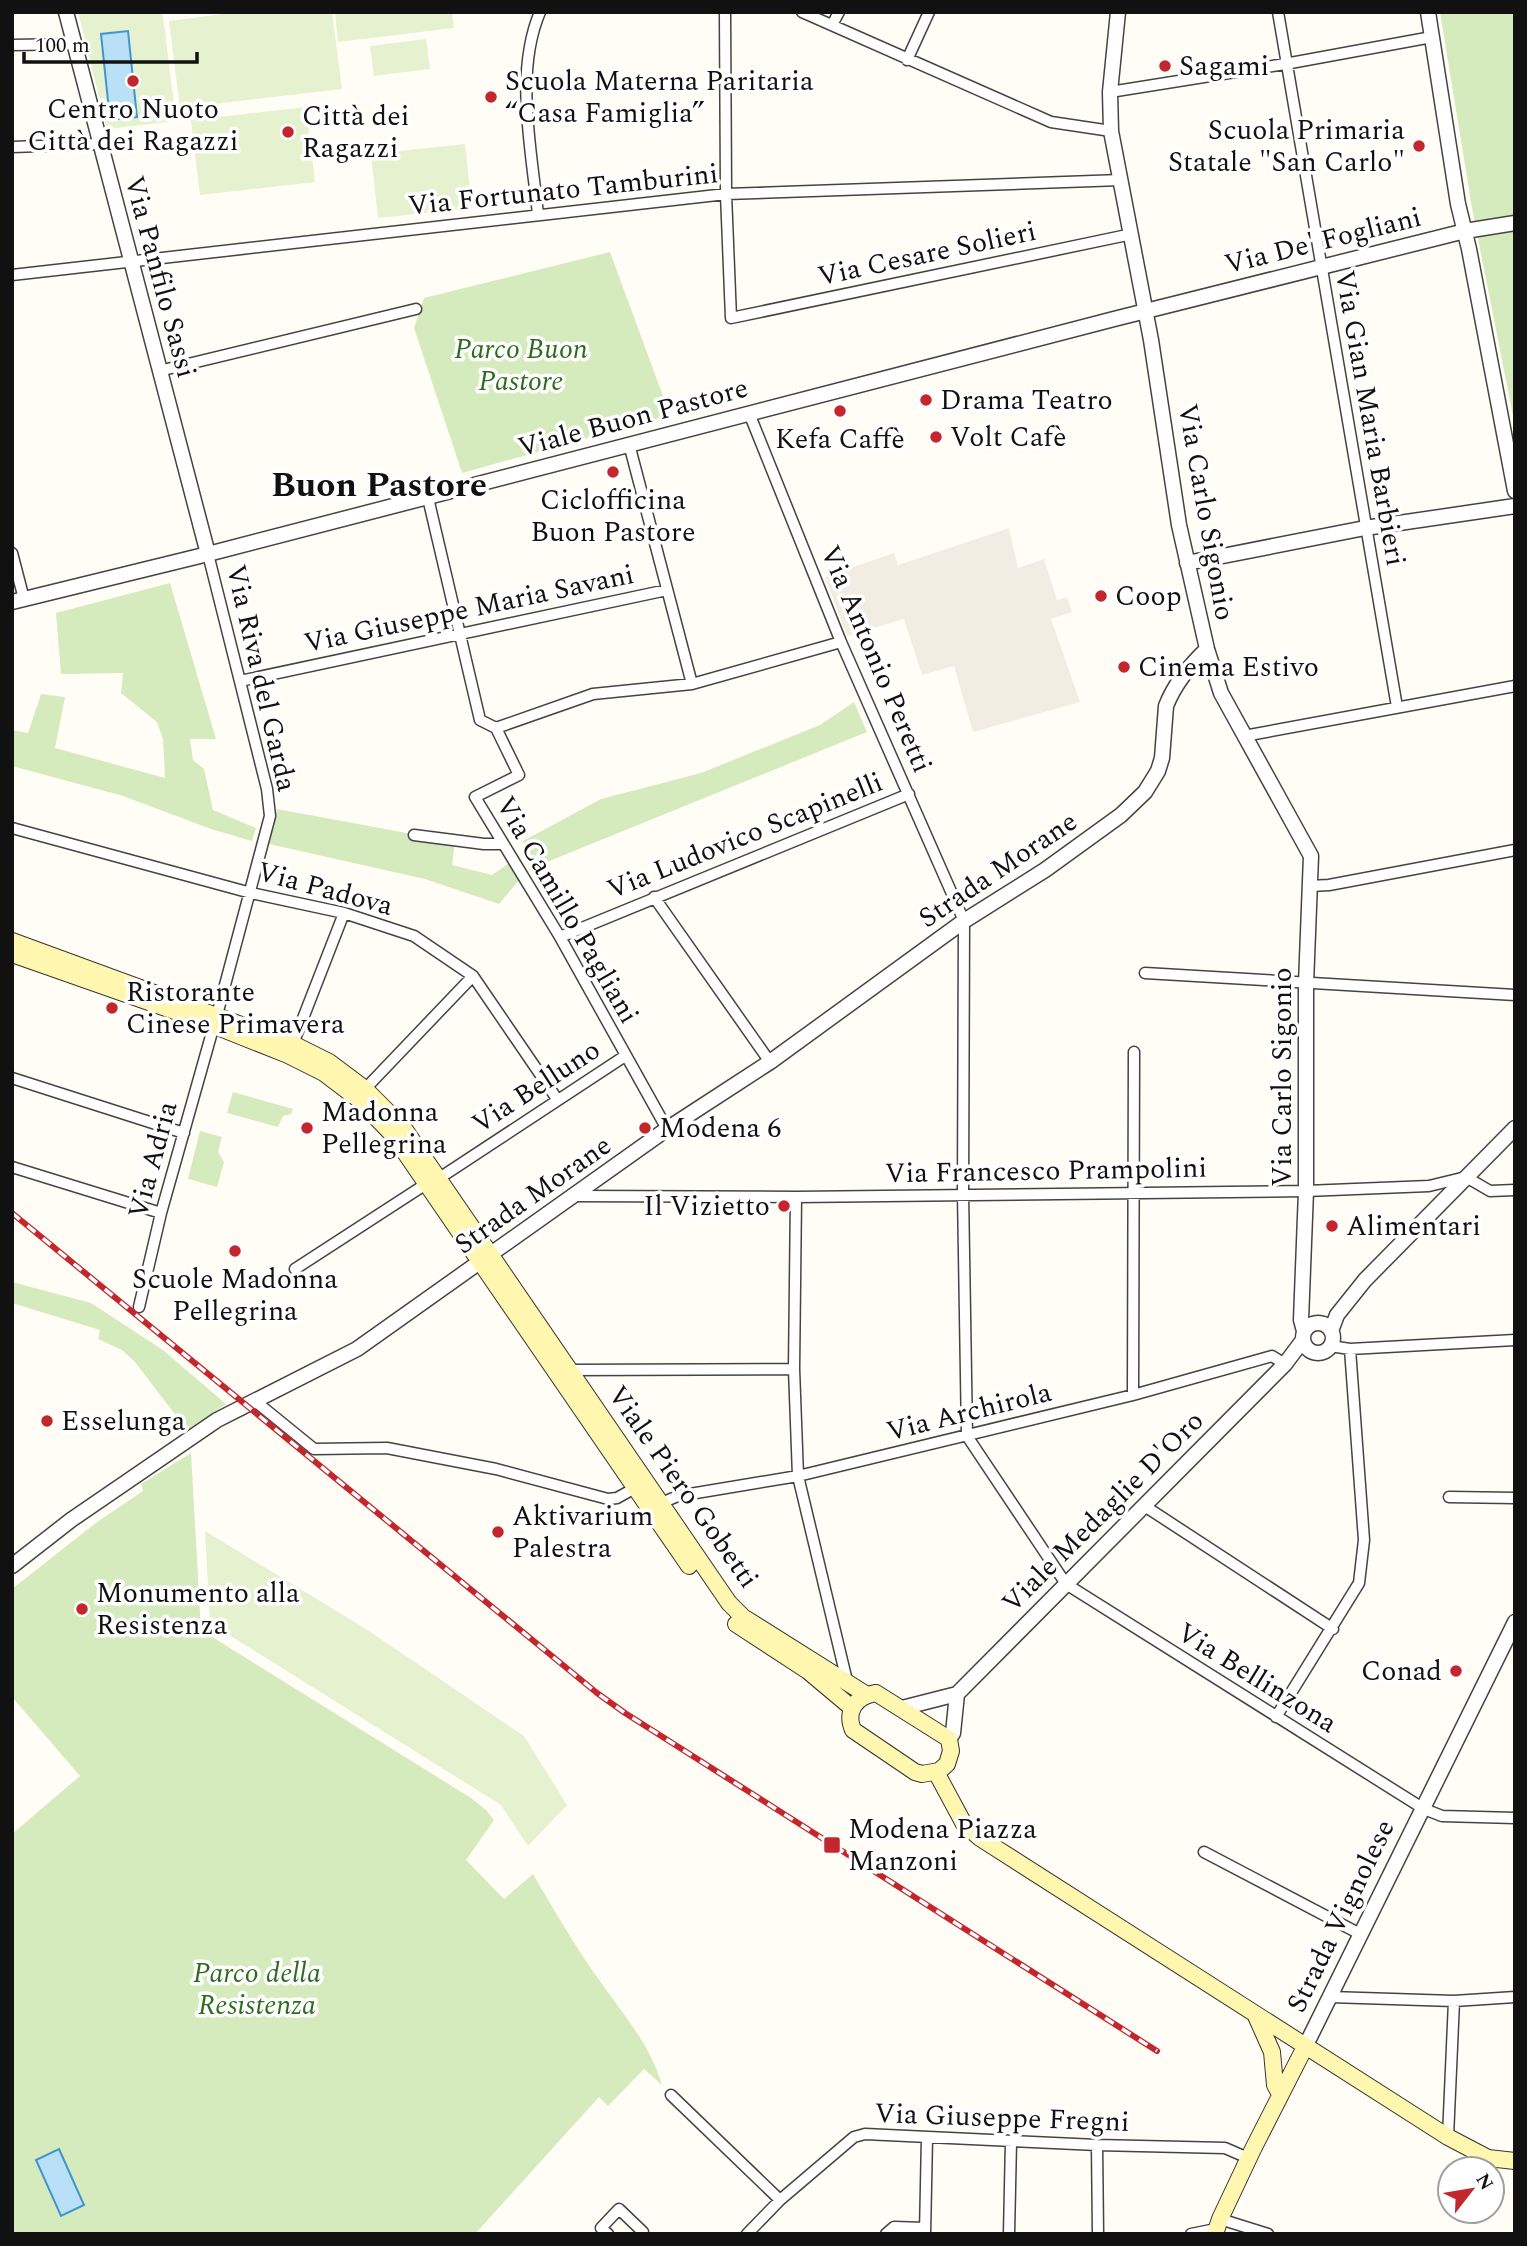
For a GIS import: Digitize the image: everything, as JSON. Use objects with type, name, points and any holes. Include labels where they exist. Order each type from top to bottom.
[{"type":"main road","points":[[12,940],[215,1020]]},
{"type":"main road","points":[[12,954],[215,1020]]},
{"type":"main road","name":"Viale Piero Gobetti","points":[[215,1020],[290,1049],[324,1073],[361,1093],[432,1181],[565,1374],[660,1503],[714,1584],[743,1617],[867,1695],[876,1693],[949,1739]]},
{"type":"main road","name":"Viale Piero Gobetti","points":[[565,1374],[635,1488],[722,1611],[741,1628],[808,1671],[852,1708]]},
{"type":"main road","points":[[867,1695],[858,1700],[852,1708],[849,1721],[853,1730],[915,1772],[929,1774],[943,1768],[950,1758],[949,1739]]},
{"type":"main road","points":[[936,1772],[955,1810],[972,1832],[1448,2137],[1488,2158],[1515,2161]]},
{"type":"main road","points":[[1254,2014],[1272,2052],[1275,2085],[1280,2094]]},
{"type":"main road","name":"Strada Vignolese","points":[[1217,2227],[1248,2158],[1305,2047]]},
{"type":"street","name":"Via Panfilo Sassi","points":[[65,12],[208,554]]},
{"type":"street","points":[[538,215],[527,72],[531,36],[540,12]]},
{"type":"street","points":[[724,12],[726,194]]},
{"type":"street","points":[[802,12],[1051,122],[1111,131]]},
{"type":"street","points":[[832,25],[839,12]]},
{"type":"street","points":[[907,60],[929,12]]},
{"type":"street","name":"Via Carlo Sigonio","points":[[1118,12],[1110,92],[1111,131],[1151,340],[1187,563],[1206,649],[1221,693],[1311,856],[1306,984],[1306,1191],[1301,1320],[1303,1336]]},
{"type":"street","name":"Via Gian Maria Barbieri","points":[[1278,12],[1397,707]]},
{"type":"street","points":[[1428,12],[1458,204],[1515,491]]},
{"type":"street","points":[[1110,92],[1432,37]]},
{"type":"street","points":[[12,45],[74,44]]},
{"type":"street","points":[[12,147],[99,144]]},
{"type":"street","name":"Via Fortunato Tamburini","points":[[12,275],[726,194],[1121,180]]},
{"type":"street","name":"Via Cesare Solieri","points":[[726,194],[732,318],[1132,234]]},
{"type":"street","name":"Via De' Fogliani","points":[[1144,311],[1465,232],[1515,223]]},
{"type":"street","points":[[159,371],[416,309]]},
{"type":"street","name":"Viale Buon Pastore","points":[[18,601],[428,498],[1144,311]]},
{"type":"street","name":"Via Antonio Peretti","points":[[749,413],[841,642],[964,921]]},
{"type":"street","points":[[629,444],[692,684]]},
{"type":"street","name":"Via Camillo Pagliani","points":[[428,498],[480,720],[496,728],[519,775],[475,797],[560,937],[667,1129]]},
{"type":"street","points":[[1187,563],[1365,528],[1515,506]]},
{"type":"street","points":[[12,553],[18,601]]},
{"type":"street","name":"Via Riva del Garda","points":[[208,554],[267,789],[270,816],[215,1020]]},
{"type":"street","name":"Via Giuseppe Maria Savani","points":[[240,681],[667,590]]},
{"type":"street","points":[[496,728],[593,694],[692,684],[841,642]]},
{"type":"street","name":"Strada Morane","points":[[12,1566],[71,1520],[217,1420],[357,1349],[667,1129],[769,1062],[964,921],[1064,857],[1121,814],[1153,781],[1162,758],[1169,698],[1191,664],[1206,649]]},
{"type":"street","points":[[1244,736],[1515,686]]},
{"type":"street","name":"Via Ludovico Scapinelli","points":[[560,937],[909,794]]},
{"type":"street","name":"Via Padova","points":[[12,828],[251,893],[344,913],[414,936],[473,976],[557,1100]]},
{"type":"street","points":[[414,835],[503,844]]},
{"type":"street","points":[[1310,886],[1329,885],[1515,850]]},
{"type":"street","points":[[654,897],[769,1062]]},
{"type":"street","points":[[290,1049],[344,913]]},
{"type":"street","points":[[964,921],[963,1194],[967,1436],[1066,1584]]},
{"type":"street","points":[[1146,973],[1515,995]]},
{"type":"street","points":[[361,1093],[473,976]]},
{"type":"street","name":"Via Adria","points":[[139,1307],[161,1213],[215,1020]]},
{"type":"street","points":[[1133,1395],[1134,1052]]},
{"type":"street","name":"Via Belluno","points":[[295,1269],[625,1055]]},
{"type":"street","points":[[12,1078],[184,1133]]},
{"type":"street","points":[[1302,1294],[1311,1316],[1324,1325],[1333,1341],[1324,1352],[1313,1352],[1306,1348],[1303,1336],[1308,1326],[1324,1325],[1337,1315],[1365,1280],[1515,1128]]},
{"type":"street","points":[[12,1167],[161,1213]]},
{"type":"street","points":[[1466,1177],[1490,1191],[1515,1190]]},
{"type":"street","name":"Via Francesco Prampolini","points":[[573,1196],[796,1197],[1306,1191],[1429,1186],[1466,1177]]},
{"type":"street","points":[[796,1197],[794,1368],[798,1476],[847,1681]]},
{"type":"street","name":"Viale Medaglie D'Oro","points":[[957,1694],[1285,1364],[1303,1336]]},
{"type":"street","points":[[1330,1346],[1350,1349],[1515,1340]]},
{"type":"street","points":[[1276,1717],[1333,1629],[1359,1583],[1364,1540],[1350,1349]]},
{"type":"street","name":"Viale Medaglie D'Oro","points":[[1285,1364],[1313,1352]]},
{"type":"street","name":"Via Archirola","points":[[660,1503],[678,1496],[798,1476],[967,1436],[1133,1395],[1272,1356],[1285,1364]]},
{"type":"street","points":[[565,1374],[794,1368]]},
{"type":"street","points":[[255,1401],[314,1449],[387,1448],[496,1469],[608,1499],[617,1498],[635,1488]]},
{"type":"street","points":[[1449,1497],[1515,1497]]},
{"type":"street","points":[[1143,1505],[1333,1629]]},
{"type":"street","name":"Via Bellinzona","points":[[1066,1584],[1424,1809],[1442,1816],[1515,1818]]},
{"type":"street","name":"Strada Vignolese","points":[[1305,2047],[1515,1622]]},
{"type":"street","points":[[902,1708],[957,1694],[953,1733],[949,1739]]},
{"type":"street","points":[[1204,1852],[1362,1935]]},
{"type":"street","points":[[1330,1997],[1454,2001],[1515,1997]]},
{"type":"street","points":[[1448,2137],[1454,2001]]},
{"type":"street","points":[[671,2095],[780,2200]]},
{"type":"street","name":"Via Giuseppe Fregni","points":[[747,2234],[780,2200],[858,2135],[1225,2148],[1248,2158]]},
{"type":"street","points":[[886,2234],[894,2227],[925,2231],[927,2137]]},
{"type":"street","points":[[1009,2234],[1011,2141]]},
{"type":"street","points":[[1097,2145],[1098,2234]]},
{"type":"street","points":[[608,2234],[601,2228],[619,2209],[643,2232],[641,2234]]},
{"type":"street","points":[[1192,2234],[1217,2227],[1268,2234]]},
{"type":"green space","name":"Centro Nuoto Città dei Ragazzi","points":[[78,12],[160,12],[163,16],[176,121],[107,129]]},
{"type":"green space","points":[[238,12],[332,12],[342,89],[180,108],[169,21]]},
{"type":"green space","points":[[335,12],[452,12],[454,28],[338,42]]},
{"type":"green space","points":[[1440,12],[1515,12],[1515,426],[1472,208]]},
{"type":"green space","points":[[426,39],[430,69],[374,76],[370,46]]},
{"type":"green space","points":[[306,107],[315,182],[200,195],[191,120]]},
{"type":"green space","points":[[465,144],[472,208],[378,218],[371,154]]},
{"type":"green space","name":"Parco Buon Pastore","points":[[610,252],[670,415],[462,473],[414,328],[424,298]]},
{"type":"green space","points":[[170,583],[216,739],[190,739],[193,760],[204,769],[213,810],[256,828],[252,841],[211,829],[123,796],[12,766],[12,730],[28,733],[41,694],[65,697],[55,748],[165,778],[163,739],[157,722],[121,693],[123,673],[61,674],[56,613]]},
{"type":"green space","points":[[854,702],[867,732],[537,866],[523,841],[601,799],[701,773],[820,725]]},
{"type":"green space","points":[[277,809],[455,842],[452,865],[492,875],[508,864],[521,878],[499,904],[425,879],[269,844]]},
{"type":"green space","points":[[233,1092],[293,1109],[291,1114],[283,1116],[278,1127],[227,1113]]},
{"type":"green space","points":[[200,1131],[222,1137],[218,1152],[224,1162],[217,1187],[188,1179]]},
{"type":"green space","points":[[12,1282],[91,1303],[163,1350],[226,1404],[187,1430],[135,1362],[122,1350],[98,1339],[100,1330],[12,1303]]},
{"type":"green space","name":"Parco della Resistenza","points":[[191,1453],[201,1630],[471,1798],[486,1810],[494,1820],[466,1860],[504,1899],[533,1874],[582,1954],[643,2043],[657,2070],[662,2085],[644,2069],[608,2106],[599,2097],[475,2234],[12,2234],[12,1834],[80,1776],[12,1697],[12,1589],[97,1522],[143,1491],[141,1484]]},
{"type":"green space","points":[[205,1531],[366,1629],[524,1736],[567,1805],[528,1846],[501,1805],[210,1623]]},
{"type":"shaded area","points":[[1009,528],[1018,568],[1044,559],[1057,600],[1067,597],[1072,612],[1051,619],[1080,702],[973,732],[954,666],[922,675],[904,619],[847,636],[825,577],[894,553],[898,565]]},
{"type":"water","points":[[128,31],[137,117],[110,120],[101,34]]},
{"type":"water","points":[[59,2149],[84,2205],[61,2216],[36,2160]]},
{"type":"railway","points":[[12,1213],[597,1693],[1157,2051]]},
{"type":"place","name":"Sagami","points":[[1165,66]]},
{"type":"place","name":"Centro Nuoto Città dei Ragazzi","points":[[133,81]]},
{"type":"place","name":"Scuola Materna Paritaria “Casa Famiglia”","points":[[491,97]]},
{"type":"place","name":"Città dei Ragazzi","points":[[288,132]]},
{"type":"place","name":"Scuola Primaria Statale \"San Carlo\"","points":[[1419,146]]},
{"type":"place","name":"Drama Teatro","points":[[926,400]]},
{"type":"place","name":"Kefa Caffè","points":[[840,411]]},
{"type":"place","name":"Volt Cafè","points":[[936,437]]},
{"type":"place","name":"Ciclofficina Buon Pastore","points":[[613,472]]},
{"type":"place","name":"Coop","points":[[1101,596]]},
{"type":"place","name":"Cinema Estivo","points":[[1124,667]]},
{"type":"place","name":"Ristorante Cinese Primavera","points":[[112,1008]]},
{"type":"place","name":"Madonna Pellegrina","points":[[307,1128]]},
{"type":"place","name":"Modena 6","points":[[645,1128]]},
{"type":"place","name":"Il Vizietto","points":[[784,1206]]},
{"type":"place","name":"Alimentari","points":[[1332,1226]]},
{"type":"place","name":"Scuole Madonna Pellegrina","points":[[235,1251]]},
{"type":"place","name":"Esselunga","points":[[47,1421]]},
{"type":"place","name":"Aktivarium Palestra","points":[[498,1532]]},
{"type":"place","name":"Monumento alla Resistenza","points":[[82,1609]]},
{"type":"place","name":"Conad","points":[[1456,1671]]},
{"type":"place","name":"Modena Piazza Manzoni","points":[[832,1845]]},
{"type":"district","name":"Buon Pastore","points":[[379,485]]}]
